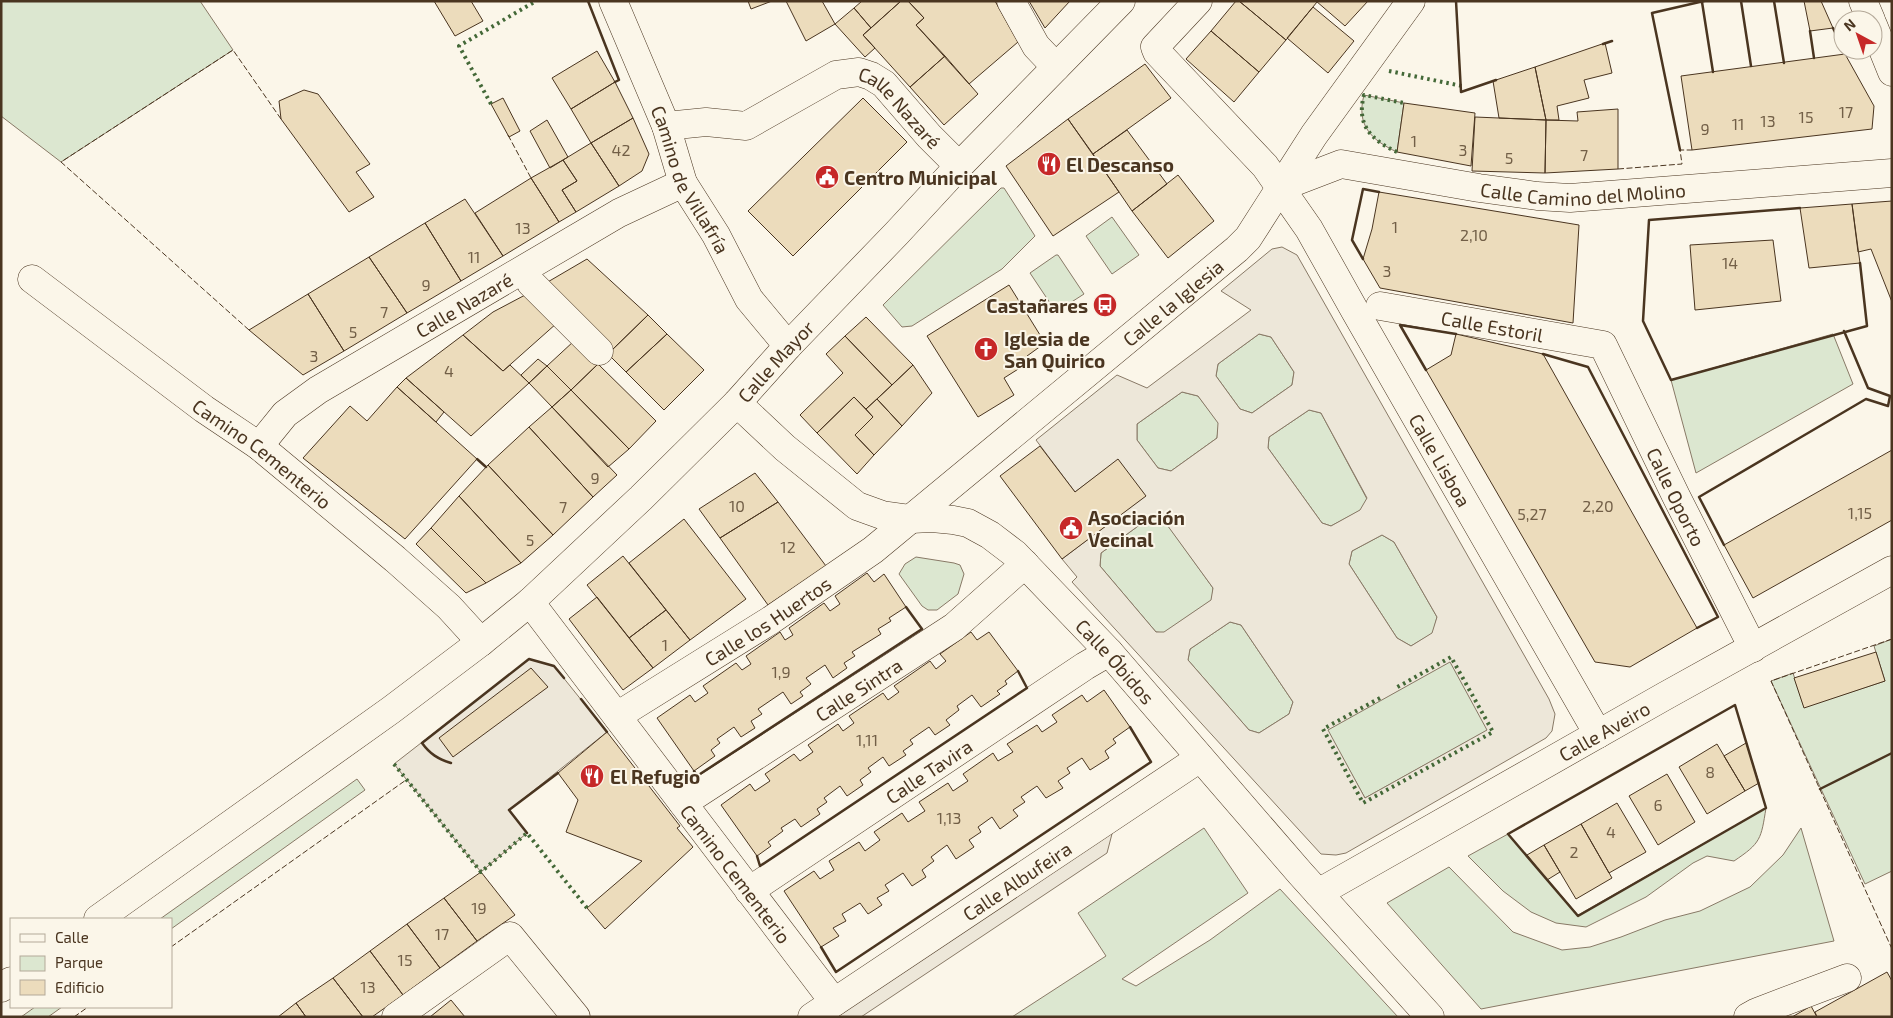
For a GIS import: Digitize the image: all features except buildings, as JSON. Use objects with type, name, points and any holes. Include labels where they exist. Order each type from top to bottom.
[{"type":"main road","name":"Camino de Villafría","points":[[613,1],[666,126],[683,183],[716,235],[749,299],[788,346]]},
{"type":"main road","points":[[1011,1],[1036,46],[1056,67]]},
{"type":"main road","name":"Calle Mayor","points":[[99,918],[391,710],[481,642],[530,602],[641,498],[737,403],[788,346],[959,166],[1121,1]]},
{"type":"main road","points":[[1198,1],[1154,47],[1265,166],[1280,187]]},
{"type":"main road","name":"Calle la Iglesia","points":[[911,519],[1248,238],[1345,91],[1411,1]]},
{"type":"main road","points":[[1883,50],[1892,72]]},
{"type":"main road","name":"Calle Nazaré","points":[[666,126],[706,122],[746,126],[836,75],[859,72],[871,76],[884,84],[929,136],[959,166]]},
{"type":"main road","name":"Calle Camino del Molino","points":[[1280,187],[1341,164],[1479,188],[1537,196],[1570,198],[1892,173]]},
{"type":"main road","name":"Calle Nazaré","points":[[258,446],[284,414],[318,390],[619,214],[683,183]]},
{"type":"main road","name":"Calle Lisboa","points":[[1280,187],[1309,229],[1598,734]]},
{"type":"main road","name":"Camino Cementerio","points":[[32,279],[204,408],[258,446],[449,607],[481,642]]},
{"type":"main road","points":[[531,283],[599,351]]},
{"type":"main road","name":"Calle Estoril","points":[[1380,306],[1603,345]]},
{"type":"main road","name":"Calle Oporto","points":[[1603,345],[1676,496],[1753,648]]},
{"type":"main road","name":"Calle Óbidos","points":[[737,403],[785,448],[857,506],[882,515],[911,519],[953,520],[968,524],[990,535],[1016,554],[1110,652],[1318,893],[1430,1017]]},
{"type":"main road","name":"Calle los Huertos","points":[[617,716],[824,585],[873,550],[911,519]]},
{"type":"main road","name":"Calle Sintra","points":[[683,803],[954,627],[1025,564]]},
{"type":"main road","name":"Calle Aveiro","points":[[1318,893],[1892,570]]},
{"type":"main road","name":"Camino Cementerio","points":[[530,602],[749,891],[823,1009]]},
{"type":"main road","name":"Calle Tavira","points":[[749,891],[1077,672],[1110,652]]},
{"type":"main road","name":"Calle Albufeira","points":[[823,1009],[1200,758]]},
{"type":"main road","points":[[396,1017],[510,936],[576,1017]]},
{"type":"main road","points":[[1748,1017],[1847,978]]},
{"type":"green space","points":[[1,1],[200,1],[233,50],[61,162],[1,116]]},
{"type":"green space","points":[[1364,95],[1404,103],[1397,152],[1373,137],[1368,130],[1362,115]]},
{"type":"green space","points":[[1001,188],[1004,188],[1035,236],[1002,269],[912,326],[902,327],[883,305]]},
{"type":"green space","points":[[1112,217],[1139,255],[1112,274],[1086,236]]},
{"type":"green space","points":[[1058,255],[1084,294],[1056,312],[1030,273]]},
{"type":"green space","points":[[1259,334],[1271,337],[1294,372],[1292,385],[1252,413],[1240,409],[1216,376],[1218,364]]},
{"type":"green space","points":[[1833,334],[1853,384],[1696,473],[1671,380]]},
{"type":"green space","points":[[1182,392],[1198,396],[1219,423],[1217,438],[1171,471],[1158,468],[1137,440],[1137,424]]},
{"type":"green space","points":[[1309,410],[1321,413],[1367,499],[1361,510],[1331,526],[1322,523],[1268,448],[1269,437]]},
{"type":"green space","points":[[1152,516],[1162,517],[1213,588],[1212,600],[1164,633],[1156,632],[1100,566],[1101,553]]},
{"type":"green space","points":[[1382,535],[1394,542],[1437,617],[1433,633],[1411,646],[1397,638],[1349,564],[1352,551]]},
{"type":"green space","points":[[916,557],[960,565],[964,574],[958,594],[937,610],[928,610],[922,606],[899,574],[905,564]]},
{"type":"green space","points":[[1230,622],[1241,625],[1293,702],[1289,714],[1259,733],[1249,730],[1188,660],[1190,649]]},
{"type":"green space","points":[[1892,639],[1892,871],[1865,884],[1771,681],[1793,673],[1804,707],[1885,681],[1874,646]]},
{"type":"green space","points":[[1450,661],[1488,730],[1365,798],[1327,730]]},
{"type":"green space","points":[[357,779],[365,790],[172,928],[172,918],[161,918]]},
{"type":"green space","points":[[1766,808],[1761,834],[1755,844],[1734,861],[1707,856],[1693,863],[1646,897],[1586,927],[1556,923],[1531,912],[1503,891],[1468,856],[1508,834],[1578,915]]},
{"type":"green space","points":[[1204,828],[1248,893],[1122,979],[1136,986],[1210,940],[1280,889],[1398,1017],[1012,1017],[1106,956],[1078,913]]},
{"type":"green space","points":[[1801,828],[1834,941],[1481,1009],[1387,903],[1449,867],[1513,932],[1562,950],[1590,947],[1665,920],[1700,911],[1750,887],[1783,855]]},
{"type":"green space","points":[[34,1008],[61,1008],[48,1017],[21,1017]]},
{"type":"shaded area","points":[[1282,247],[1297,255],[1549,699],[1555,714],[1552,731],[1546,738],[1346,853],[1336,855],[1321,854],[1072,582],[1077,577],[1062,559],[1145,496],[1118,460],[1075,492],[1036,440],[1117,375],[1147,388],[1251,310],[1221,291],[1272,249]],"holes":[[[1259,334],[1271,337],[1294,372],[1292,385],[1252,413],[1240,409],[1216,376],[1218,364]],[[1182,392],[1198,396],[1218,423],[1217,438],[1171,471],[1158,468],[1137,440],[1137,424]],[[1309,410],[1321,413],[1367,498],[1360,510],[1331,526],[1322,523],[1268,448],[1269,437]],[[1152,516],[1162,518],[1213,588],[1211,600],[1164,632],[1156,632],[1100,566],[1101,553]],[[1382,535],[1394,542],[1437,617],[1432,633],[1411,646],[1397,638],[1349,564],[1352,551]],[[1230,622],[1241,625],[1293,702],[1289,714],[1259,733],[1249,730],[1188,660],[1190,649]],[[1450,662],[1487,730],[1365,798],[1328,730]]]},
{"type":"shaded area","points":[[529,659],[554,666],[607,732],[509,810],[527,833],[481,872],[394,764]]},
{"type":"shaded area","points":[[1113,830],[1107,853],[861,1017],[835,1017]]},
{"type":"hedge","points":[[491,104],[459,46],[536,1]]},
{"type":"hedge","points":[[1389,71],[1462,86]]},
{"type":"hedge","points":[[1397,152],[1373,137],[1364,123],[1362,106],[1364,95],[1404,103]]},
{"type":"hedge","points":[[1380,698],[1323,729],[1363,803],[1493,732],[1451,657],[1394,689]]},
{"type":"hedge","points":[[394,764],[481,872],[527,833],[587,908]]},
{"type":"fence","points":[[249,330],[61,162],[233,50],[281,119]]},
{"type":"fence","points":[[508,135],[531,178]]},
{"type":"fence","points":[[1618,169],[1682,164],[1680,150],[1692,150]]},
{"type":"fence","points":[[1892,639],[1771,681],[1892,949]]},
{"type":"fence","points":[[172,946],[406,780]]},
{"type":"fence","points":[[74,1017],[87,1008]]},
{"type":"wall","points":[[588,1],[619,80],[615,82]]},
{"type":"wall","points":[[1456,1],[1461,92],[1496,80]]},
{"type":"wall","points":[[1680,150],[1652,13],[1704,1]]},
{"type":"wall","points":[[1741,1],[1751,66]]},
{"type":"wall","points":[[1774,1],[1784,63]]},
{"type":"wall","points":[[1702,2],[1713,72]]},
{"type":"wall","points":[[1810,31],[1814,58]]},
{"type":"wall","points":[[1603,44],[1612,41]]},
{"type":"wall","points":[[1363,259],[1352,240],[1363,189],[1379,192]]},
{"type":"wall","points":[[1800,208],[1649,220],[1643,321],[1671,380],[1867,326],[1860,263]]},
{"type":"wall","points":[[1426,370],[1400,325],[1456,334]]},
{"type":"wall","points":[[1724,545],[1699,497],[1866,399],[1888,406],[1890,396],[1868,388],[1844,331]]},
{"type":"wall","points":[[1543,354],[1588,367],[1718,617],[1697,628]]},
{"type":"wall","points":[[477,459],[486,467]]},
{"type":"wall","points":[[694,771],[697,776],[922,629],[906,607]]},
{"type":"wall","points":[[451,763],[435,756],[422,743],[529,659],[554,666],[564,678]]},
{"type":"wall","points":[[757,856],[760,866],[1027,688],[1018,671]]},
{"type":"wall","points":[[581,699],[607,732]]},
{"type":"wall","points":[[1735,705],[1766,808],[1578,916],[1508,834],[1735,705]]},
{"type":"wall","points":[[821,947],[836,972],[1151,762],[1130,727]]},
{"type":"wall","points":[[1820,789],[1892,753]]},
{"type":"wall","points":[[527,833],[509,810],[558,773]]},
{"type":"place","name":"El Descanso","points":[[1049,164]]},
{"type":"place","name":"Centro Municipal","points":[[827,177]]},
{"type":"place","name":"Castañares","points":[[1105,305]]},
{"type":"place","name":"Iglesia de San Quirico","points":[[986,349]]},
{"type":"place","name":"Asociación Vecinal","points":[[1071,528]]},
{"type":"place","name":"El Refugio","points":[[592,776]]}]
